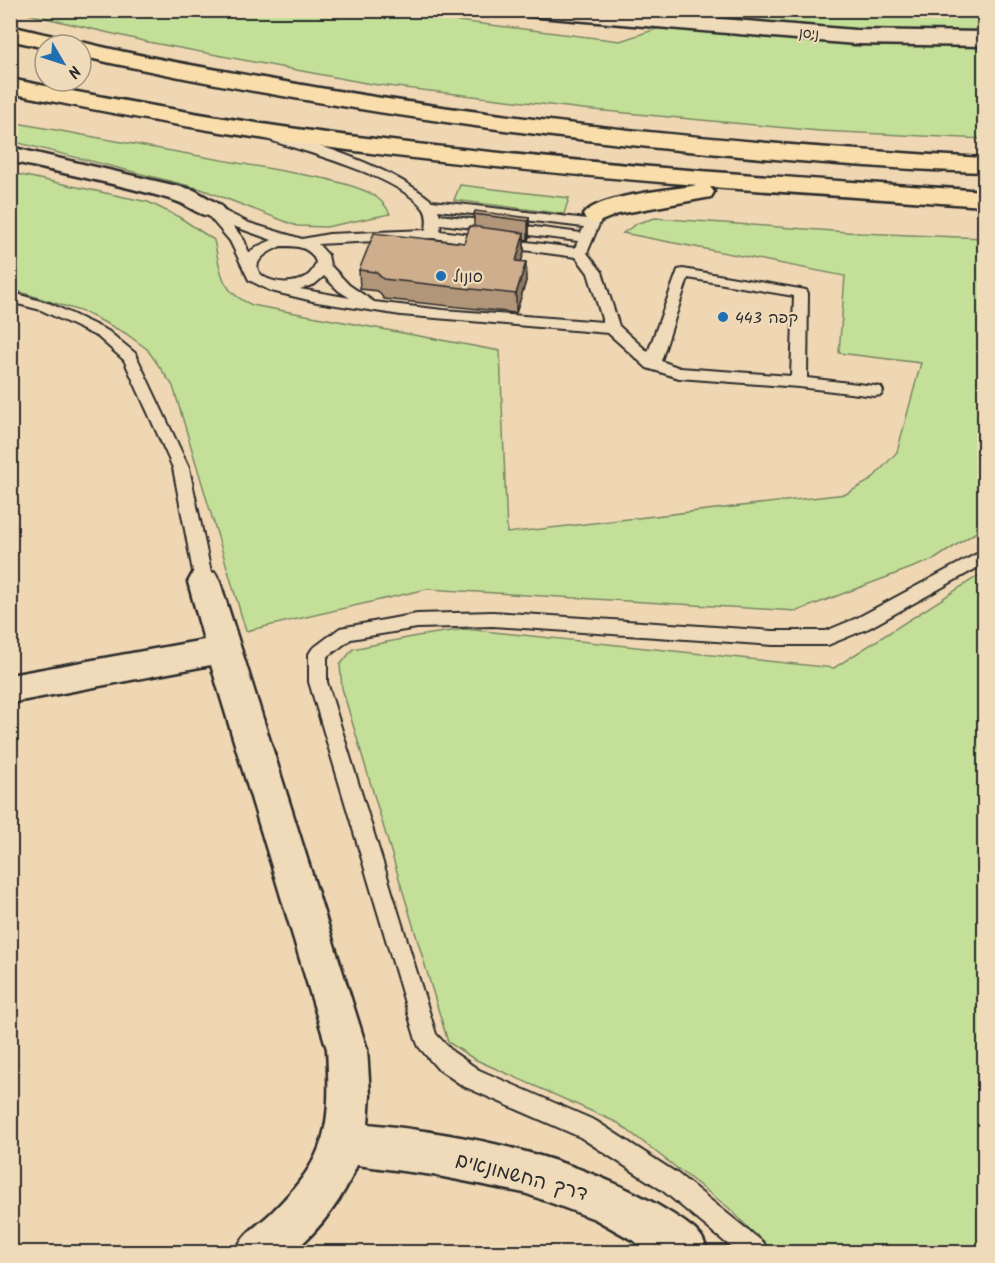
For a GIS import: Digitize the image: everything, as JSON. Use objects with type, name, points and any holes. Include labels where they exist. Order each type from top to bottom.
[{"type":"highway","points":[[10,33],[33,38]]},
{"type":"highway","points":[[93,52],[320,97],[473,120],[676,144],[984,165]]},
{"type":"highway","points":[[10,86],[108,107],[263,133],[484,161],[984,199]]},
{"type":"highway","points":[[592,225],[611,208],[692,192],[815,187]]},
{"type":"street","name":"ניסן","points":[[527,10],[855,37],[984,39]]},
{"type":"street","points":[[10,154],[185,195],[211,210]]},
{"type":"street","points":[[204,582],[347,1049],[350,1082],[344,1143],[329,1174],[313,1200],[291,1225],[271,1244],[258,1252]]},
{"type":"street","points":[[10,689],[223,650]]},
{"type":"street","name":"דרך החשמונאים","points":[[344,1143],[428,1151],[582,1190],[651,1225],[686,1252]]},
{"type":"lane","points":[[263,133],[371,171],[401,186],[428,205],[592,225]]},
{"type":"lane","points":[[428,205],[435,219],[433,234]]},
{"type":"lane","points":[[211,210],[244,226],[297,242],[318,251],[329,258],[352,293],[366,303],[386,309]]},
{"type":"lane","points":[[211,210],[237,240],[249,274],[255,280],[276,288],[314,298],[386,309],[612,328]]},
{"type":"lane","points":[[435,219],[592,225]]},
{"type":"lane","points":[[580,253],[592,225]]},
{"type":"lane","points":[[248,266],[257,251],[273,244],[382,234],[433,234],[580,253],[595,272],[612,328],[652,364],[679,374],[799,382],[875,391]]},
{"type":"lane","points":[[276,288],[295,286],[312,280],[320,273],[329,258],[382,234]]},
{"type":"lane","points":[[652,364],[683,273],[801,293],[799,382]]},
{"type":"lane","points":[[10,297],[46,307],[103,334],[130,357],[181,468],[204,582]]},
{"type":"lane","points":[[754,1252],[670,1182],[588,1129],[471,1078],[445,1060],[427,1040],[318,682],[318,654],[346,633],[417,621],[504,620],[773,638],[828,638],[863,623],[984,556]]},
{"type":"green space","points":[[11,10],[376,11],[620,41],[711,11],[984,11],[984,139],[820,131],[583,109],[371,84],[148,42]]},
{"type":"green space","points":[[11,122],[327,179],[372,194],[379,199],[390,214],[326,227],[297,226],[201,189],[11,141]]},
{"type":"green space","points":[[11,173],[148,202],[179,217],[214,240],[220,270],[227,286],[233,293],[252,305],[500,351],[507,533],[846,494],[871,480],[897,452],[921,363],[839,353],[845,276],[623,233],[638,223],[655,218],[860,233],[984,238],[984,527],[935,559],[797,611],[427,589],[246,631],[173,386],[147,349],[125,333],[86,313],[11,289]]},
{"type":"green space","points":[[460,185],[569,198],[564,214],[454,200]]},
{"type":"green space","points":[[984,572],[984,1252],[772,1252],[729,1208],[618,1123],[474,1059],[448,1042],[342,688],[340,665],[353,649],[465,629],[834,668]]},
{"type":"building","points":[[475,211],[529,218],[528,221],[474,214]]},
{"type":"building","name":"סונול","points":[[470,226],[524,233],[516,261],[526,262],[516,294],[383,279],[376,272],[359,270],[374,233],[464,243]]},
{"type":"place","name":"סונול","points":[[441,276]]},
{"type":"place","name":"קפה 443","points":[[723,317]]}]
